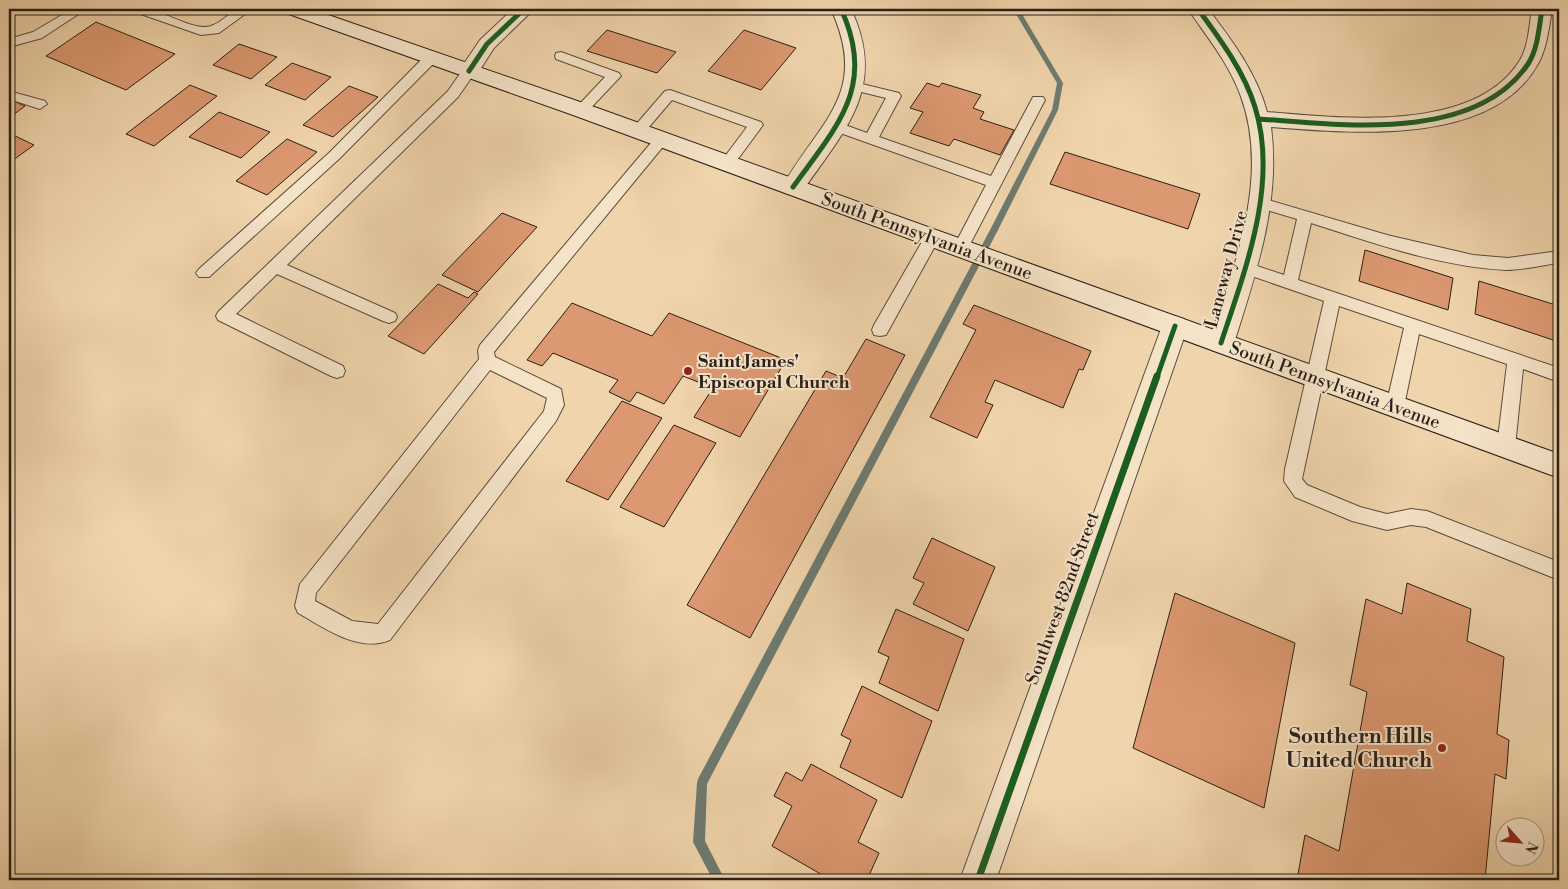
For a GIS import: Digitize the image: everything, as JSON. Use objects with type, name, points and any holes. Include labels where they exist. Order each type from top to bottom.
[{"type":"street","name":"South Pennsylvania Avenue","points":[[293,9],[581,110],[1559,466]]},
{"type":"street","points":[[469,71],[487,44],[524,9]]},
{"type":"street","points":[[793,187],[849,103],[854,86],[856,57],[850,32],[841,9]]},
{"type":"street","name":"Laneway Drive","points":[[1198,9],[1230,56],[1248,90],[1259,120],[1263,148],[1258,202],[1245,268],[1222,343]]},
{"type":"street","points":[[1259,120],[1391,125],[1419,122],[1468,109],[1503,91],[1527,66],[1533,54],[1542,9]]},
{"type":"street","name":"Southwest 82nd Street","points":[[978,880],[1175,326]]},
{"type":"lane","points":[[9,43],[19,42],[39,34],[80,9]]},
{"type":"lane","points":[[139,9],[201,31],[215,30],[246,9]]},
{"type":"lane","points":[[561,56],[614,76],[581,110]]},
{"type":"lane","points":[[204,273],[334,156],[432,57]]},
{"type":"lane","points":[[337,371],[224,316],[453,94],[469,71]]},
{"type":"lane","points":[[854,86],[894,96],[871,139]]},
{"type":"lane","points":[[638,131],[670,94],[756,125],[726,163]]},
{"type":"lane","points":[[9,95],[40,104]]},
{"type":"lane","points":[[961,248],[1038,100]]},
{"type":"lane","points":[[834,126],[995,183]]},
{"type":"lane","points":[[486,361],[556,394],[555,404],[550,416],[382,633],[372,636],[356,633],[305,606],[307,590],[486,361],[486,350],[661,140]]},
{"type":"lane","points":[[1258,202],[1387,241],[1473,261],[1508,264],[1559,258]]},
{"type":"lane","points":[[1290,282],[1305,217]]},
{"type":"lane","points":[[880,330],[932,237]]},
{"type":"lane","points":[[275,266],[389,317]]},
{"type":"lane","points":[[1245,268],[1559,375]]},
{"type":"lane","points":[[1333,297],[1294,469],[1293,481],[1301,491],[1358,515],[1387,522],[1411,517],[1427,519],[1559,571]]},
{"type":"lane","points":[[1395,406],[1413,325]]},
{"type":"lane","points":[[1506,447],[1516,360]]},
{"type":"building","points":[[96,22],[175,54],[126,90],[46,56]]},
{"type":"building","points":[[607,30],[676,52],[657,73],[587,51]]},
{"type":"building","points":[[744,30],[796,48],[761,90],[708,71]]},
{"type":"building","points":[[239,44],[277,57],[251,79],[213,65]]},
{"type":"building","points":[[292,63],[331,77],[305,100],[265,85]]},
{"type":"building","points":[[927,83],[939,87],[942,83],[981,95],[973,108],[984,112],[980,119],[1014,130],[1000,155],[954,139],[949,146],[910,133],[923,112],[910,108]]},
{"type":"building","points":[[190,85],[217,96],[154,146],[126,134]]},
{"type":"building","points":[[349,86],[378,97],[333,137],[303,125]]},
{"type":"building","points":[[9,99],[25,106],[9,118]]},
{"type":"building","points":[[219,112],[270,132],[241,158],[189,137]]},
{"type":"building","points":[[9,133],[34,145],[9,163]]},
{"type":"building","points":[[287,139],[317,152],[267,195],[236,181]]},
{"type":"building","points":[[1065,152],[1200,194],[1188,229],[1050,184]]},
{"type":"building","points":[[502,213],[537,227],[478,292],[442,275]]},
{"type":"building","points":[[1365,250],[1453,278],[1448,310],[1359,281]]},
{"type":"building","points":[[1479,281],[1559,306],[1559,342],[1475,314]]},
{"type":"building","points":[[438,284],[468,298],[474,292],[478,294],[424,354],[388,336]]},
{"type":"building","name":"Saint James' Episcopal Church","points":[[572,303],[652,336],[669,313],[786,360],[740,437],[694,417],[713,388],[683,376],[664,404],[637,392],[630,402],[609,392],[618,380],[553,353],[542,366],[527,360]]},
{"type":"building","points":[[974,305],[1091,351],[1083,370],[1079,369],[1063,408],[995,380],[985,402],[993,405],[977,438],[930,417],[976,330],[963,324]]},
{"type":"building","points":[[866,339],[905,355],[750,638],[687,605],[826,371],[843,378]]},
{"type":"building","points":[[622,401],[662,418],[608,500],[566,481]]},
{"type":"building","points":[[674,425],[716,443],[664,527],[620,507]]},
{"type":"building","points":[[932,538],[995,567],[968,631],[913,604],[924,583],[913,578]]},
{"type":"building","points":[[1407,583],[1471,609],[1467,641],[1504,657],[1497,734],[1509,740],[1506,779],[1495,774],[1485,880],[1297,880],[1305,835],[1339,851],[1367,692],[1350,685],[1366,599],[1402,614]]},
{"type":"building","points":[[1175,593],[1295,643],[1264,808],[1133,748]]},
{"type":"building","points":[[896,609],[964,639],[938,711],[879,683],[889,657],[878,652]]},
{"type":"building","points":[[862,686],[932,721],[902,798],[840,767],[851,740],[841,735]]},
{"type":"building","points":[[811,764],[877,800],[858,842],[879,853],[867,880],[831,880],[772,846],[792,806],[774,796],[786,772],[802,781]]},
{"type":"waterway","points":[[719,880],[699,842],[702,783],[994,230],[1055,110],[1060,83],[1016,9]]},
{"type":"cycle path","points":[[469,71],[487,44],[524,9]]},
{"type":"cycle path","points":[[793,187],[836,126],[852,92],[856,74],[856,57],[851,32],[841,9]]},
{"type":"cycle path","points":[[1198,9],[1226,48],[1243,77],[1259,121],[1263,148],[1262,177],[1254,234],[1221,343]]},
{"type":"cycle path","points":[[1259,119],[1327,123],[1405,123],[1443,117],[1478,106],[1507,89],[1528,64],[1536,44],[1542,9]]},
{"type":"cycle path","points":[[978,880],[1175,326]]},
{"type":"place","name":"Saint James' Episcopal Church","points":[[688,371]]},
{"type":"place","name":"Southern Hills United Church","points":[[1442,748]]}]
